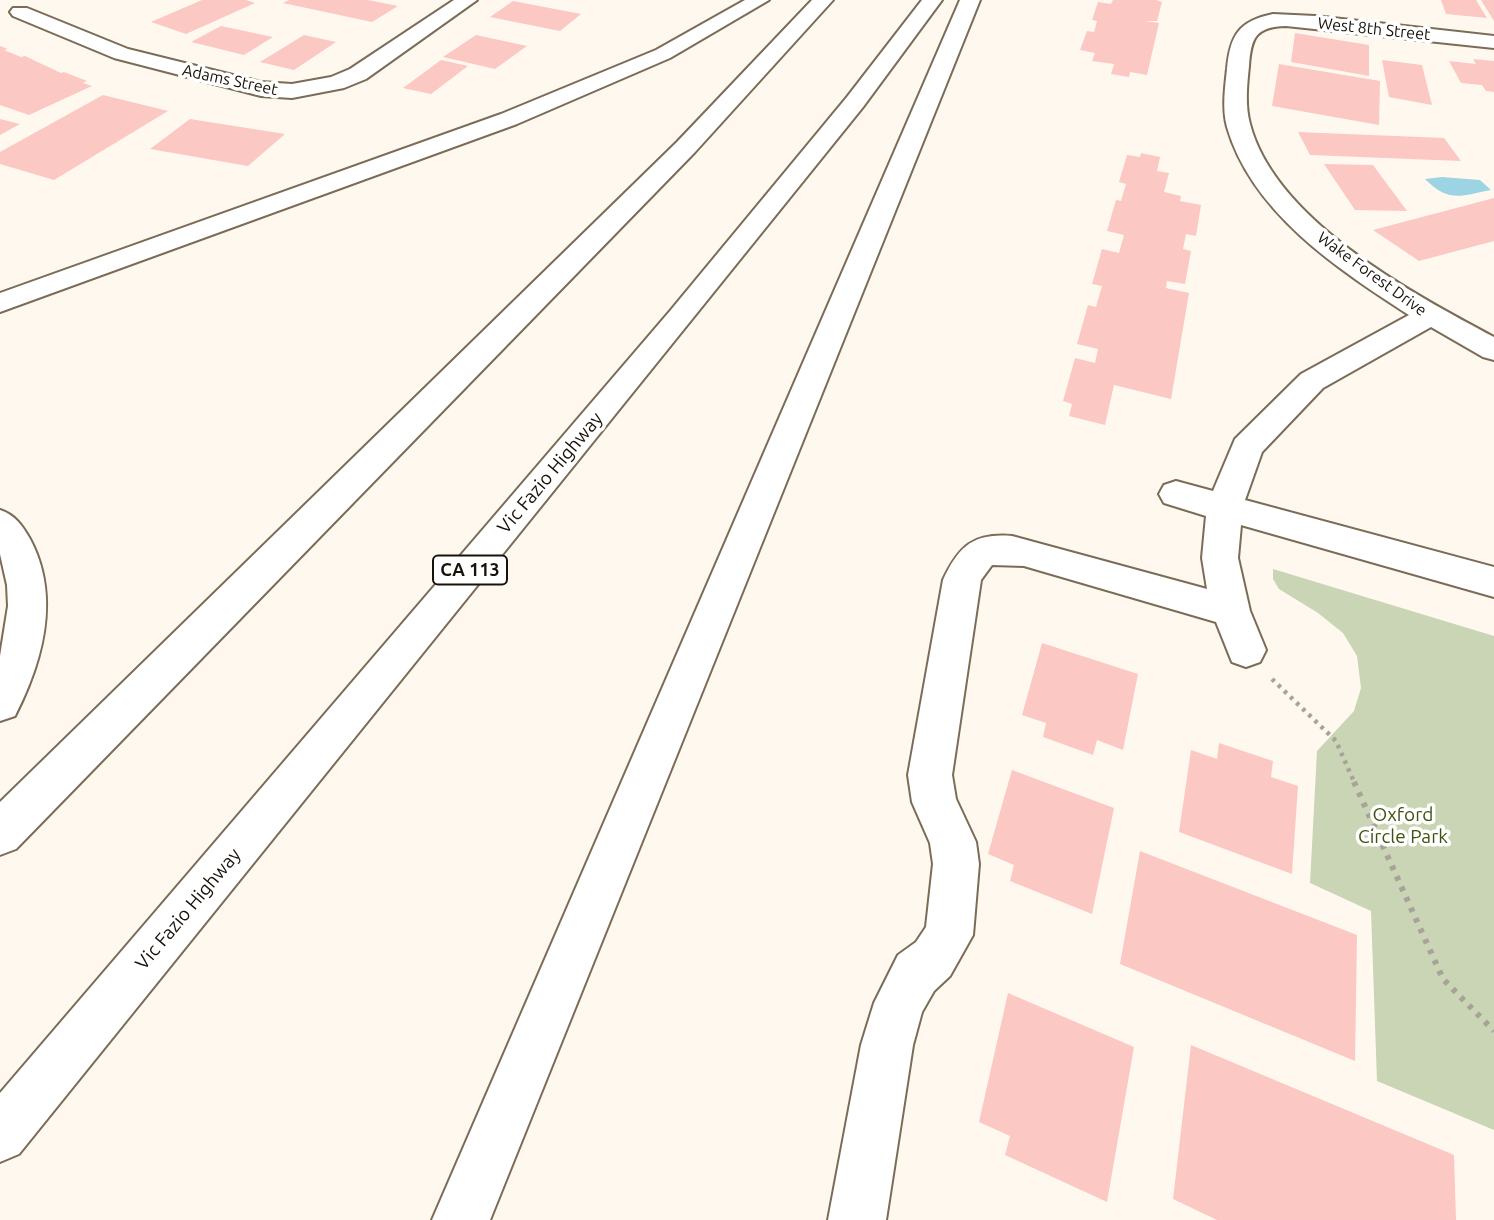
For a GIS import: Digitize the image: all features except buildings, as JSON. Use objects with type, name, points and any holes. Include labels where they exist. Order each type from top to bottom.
[{"type":"main road","name":"Adams Street","points":[[10,16],[121,54],[261,89],[292,91],[336,83],[358,74],[467,0]]},
{"type":"main road","points":[[0,303],[509,119],[663,54],[759,0]]},
{"type":"main road","points":[[0,833],[686,146],[823,0]]},
{"type":"main road","name":"Vic Fazio Highway","points":[[0,1135],[672,327],[855,102],[932,0]]},
{"type":"main road","points":[[461,1220],[970,0]]},
{"type":"main road","points":[[10,16],[43,4]]},
{"type":"main road","name":"West 8th Street","points":[[1255,25],[1291,20],[1494,42]]},
{"type":"main road","name":"Wake Forest Drive","points":[[1255,25],[1246,30],[1239,44],[1236,104],[1239,127],[1261,174],[1307,226],[1362,270],[1429,316],[1494,350]]},
{"type":"main road","points":[[1246,650],[1231,611],[1220,558],[1224,507],[1247,447],[1312,381],[1429,316]]},
{"type":"main road","points":[[1176,494],[1494,582]]},
{"type":"main road","points":[[0,524],[15,545],[26,580],[26,634],[8,689],[0,703]]},
{"type":"main road","points":[[857,1220],[887,1045],[899,1003],[916,973],[933,960],[949,935],[956,864],[953,842],[934,802],[930,775],[962,580],[967,566],[972,558],[990,550],[999,548],[1024,552],[1231,611]]},
{"type":"path","points":[[1246,650],[1258,666],[1336,741],[1443,979],[1494,1031]]},
{"type":"green space","name":"Oxford Circle Park","points":[[1273,569],[1494,636],[1494,1130],[1377,1081],[1371,911],[1310,883],[1317,751],[1354,711],[1361,688],[1357,656],[1343,633],[1318,613],[1279,589],[1273,579]]},
{"type":"water","points":[[1442,177],[1480,180],[1491,190],[1448,195],[1425,179]]}]
